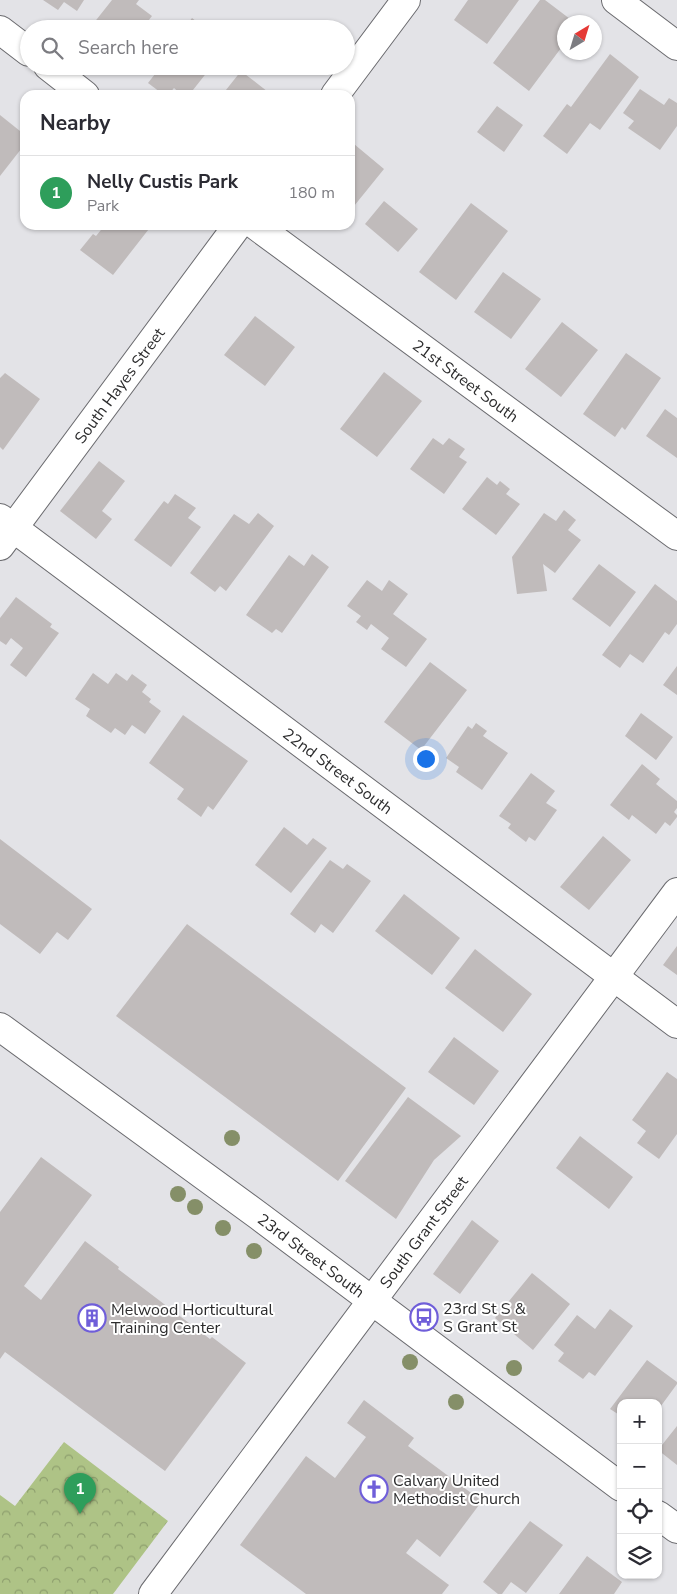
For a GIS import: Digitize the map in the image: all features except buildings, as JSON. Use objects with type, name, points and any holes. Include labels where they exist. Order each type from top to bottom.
[{"type":"street","points":[[355,68],[406,0]]},
{"type":"street","points":[[616,0],[677,46]]},
{"type":"street","points":[[0,30],[20,45]]},
{"type":"street","points":[[59,75],[79,90]]},
{"type":"street","points":[[339,90],[350,75]]},
{"type":"street","name":"South Hayes Street","points":[[4,531],[234,230]]},
{"type":"street","name":"21st Street South","points":[[262,230],[677,536]]},
{"type":"street","name":"22nd Street South","points":[[4,531],[677,1024]]},
{"type":"street","name":"South Grant Street","points":[[153,1594],[612,976],[677,892]]},
{"type":"street","name":"23rd Street South","points":[[0,1027],[617,1484]]},
{"type":"street","points":[[662,1518],[677,1529]]},
{"type":"green space","points":[[64,1442],[168,1521],[113,1594],[0,1594],[0,1495],[15,1506]]},
{"type":"place","name":"23rd St S & S Grant St","points":[[424,1317]]},
{"type":"place","name":"Melwood Horticultural Training Center","points":[[92,1318]]},
{"type":"place","name":"Calvary United Methodist Church","points":[[374,1489]]},
{"type":"place","name":"Nelly Custis Park","points":[[80,1514]]}]
